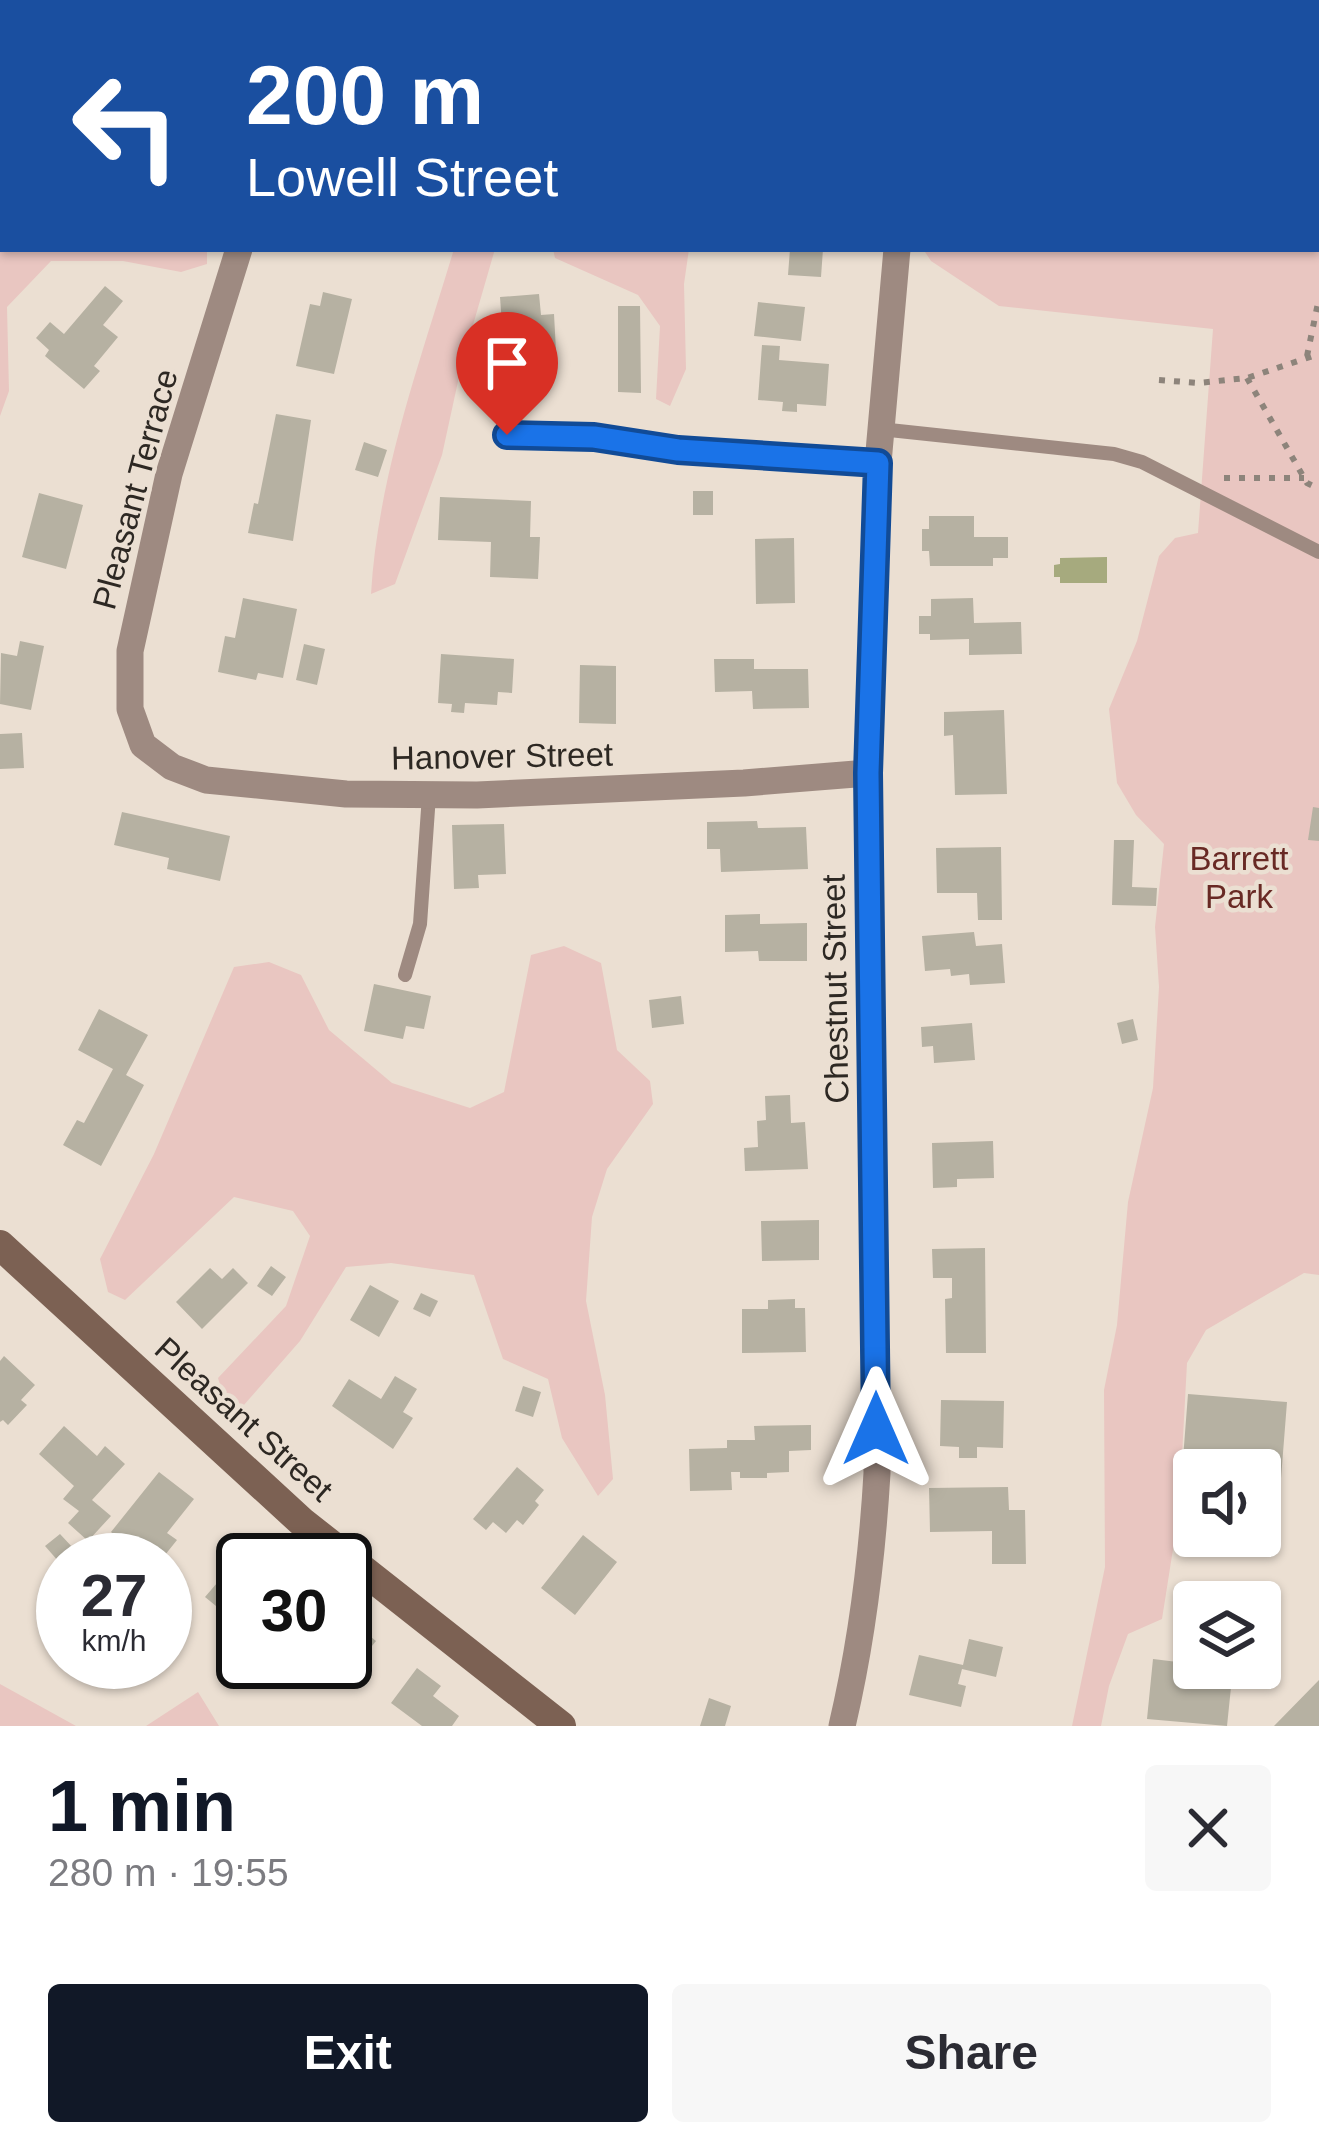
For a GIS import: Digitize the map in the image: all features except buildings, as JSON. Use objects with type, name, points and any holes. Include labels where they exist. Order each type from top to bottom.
[{"type":"street","name":"Pleasant Terrace","points":[[146,747],[130,709],[130,651],[169,474],[238,252]]},
{"type":"street","name":"Chestnut Street","points":[[842,1726],[865,1620],[877,1473],[868,773],[878,463],[897,252]]},
{"type":"street","points":[[507,435],[594,437],[678,450],[878,463]]},
{"type":"street","name":"Hanover Street","points":[[146,747],[172,767],[206,780],[346,794],[696,786],[868,773]]},
{"type":"street","name":"Pleasant Street","points":[[0,1245],[302,1522],[561,1726]]},
{"type":"lane","points":[[880,429],[1114,454],[1148,464],[1319,552]]},
{"type":"lane","points":[[405,975],[420,924],[429,795]]},
{"type":"path","points":[[1307,356],[1319,298]]},
{"type":"path","points":[[1159,380],[1246,378],[1319,355]]},
{"type":"path","points":[[1246,378],[1304,478],[1319,489]]},
{"type":"path","points":[[1210,494],[1227,477],[1304,478]]},
{"type":"green space","points":[[0,252],[207,252],[207,264],[181,272],[123,261],[51,261],[7,307],[9,391],[0,416]]},
{"type":"green space","points":[[453,252],[494,252],[442,455],[395,584],[371,594],[382,506]]},
{"type":"green space","points":[[554,252],[689,252],[684,284],[686,369],[670,406],[656,399],[660,326],[638,295],[555,258]]},
{"type":"green space","name":"Barrett Park","points":[[925,252],[1319,252],[1319,1275],[1304,1273],[1206,1330],[1187,1363],[1182,1449],[1173,1449],[1173,1549],[1162,1619],[1128,1634],[1101,1726],[1072,1726],[1105,1567],[1104,1390],[1117,1325],[1128,1202],[1153,1088],[1159,987],[1155,927],[1164,844],[1136,815],[1117,783],[1109,709],[1137,641],[1159,556],[1175,538],[1198,533],[1213,329],[999,306],[931,261]]},
{"type":"green space","points":[[564,946],[601,963],[617,1050],[650,1081],[653,1104],[607,1169],[592,1217],[586,1301],[605,1395],[613,1479],[598,1496],[562,1438],[548,1379],[503,1359],[474,1275],[391,1263],[346,1267],[300,1341],[243,1406],[225,1402],[218,1378],[286,1306],[310,1236],[293,1211],[234,1197],[125,1300],[108,1292],[100,1259],[154,1154],[234,967],[269,962],[301,975],[329,1030],[392,1083],[470,1108],[504,1092],[531,955]]},
{"type":"green space","points":[[0,1684],[76,1726],[0,1726]]},
{"type":"green space","points":[[198,1692],[219,1726],[146,1726]]},
{"type":"shaded area","points":[[1107,557],[1107,583],[1060,583],[1060,577],[1054,577],[1054,565],[1060,564],[1060,558]]},
{"type":"route","points":[[507,435],[594,437],[678,450],[878,463],[868,773],[876,1429]]}]
